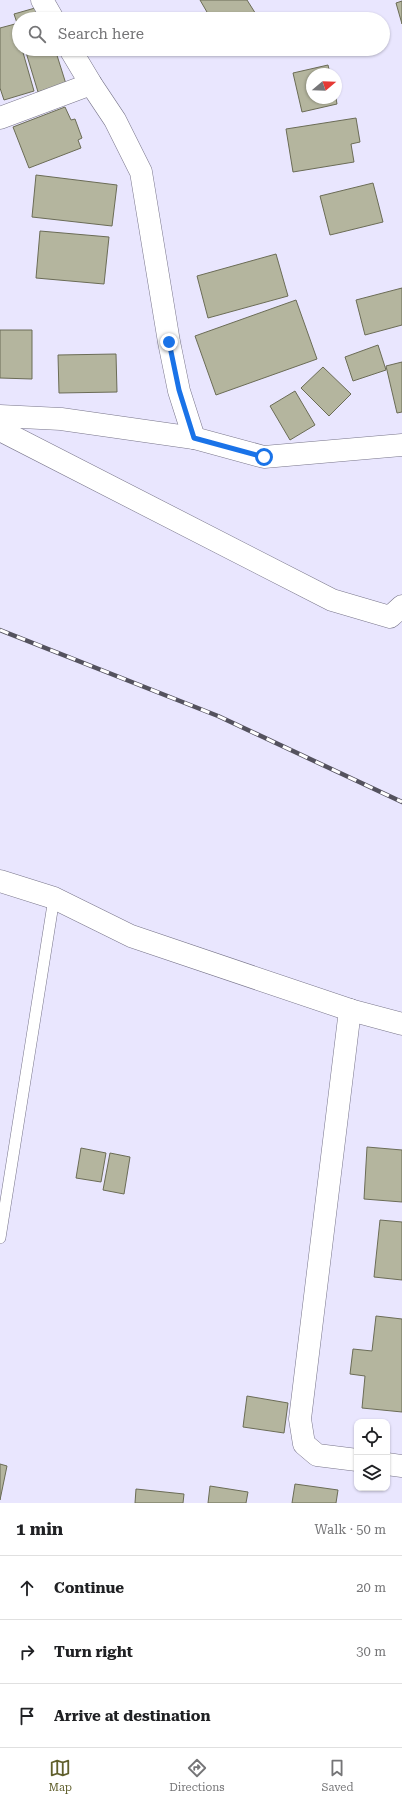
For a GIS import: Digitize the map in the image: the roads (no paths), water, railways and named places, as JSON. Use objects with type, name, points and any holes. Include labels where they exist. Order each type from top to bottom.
[{"type":"street","points":[[42,0],[49,12]]},
{"type":"street","points":[[74,56],[115,120],[141,172],[169,342],[179,390],[194,438]]},
{"type":"street","points":[[0,118],[91,84]]},
{"type":"street","points":[[0,416],[60,419],[194,438],[264,457],[402,445]]},
{"type":"street","points":[[0,430],[332,600],[398,617]]},
{"type":"street","points":[[0,881],[54,898],[131,936],[350,1010],[402,1024]]},
{"type":"street","points":[[350,1010],[300,1419],[304,1444],[317,1455],[354,1460]]},
{"type":"street","points":[[390,1464],[402,1466]]},
{"type":"lane","points":[[0,1238],[54,898]]},
{"type":"railway","points":[[0,630],[218,716],[402,802]]}]
